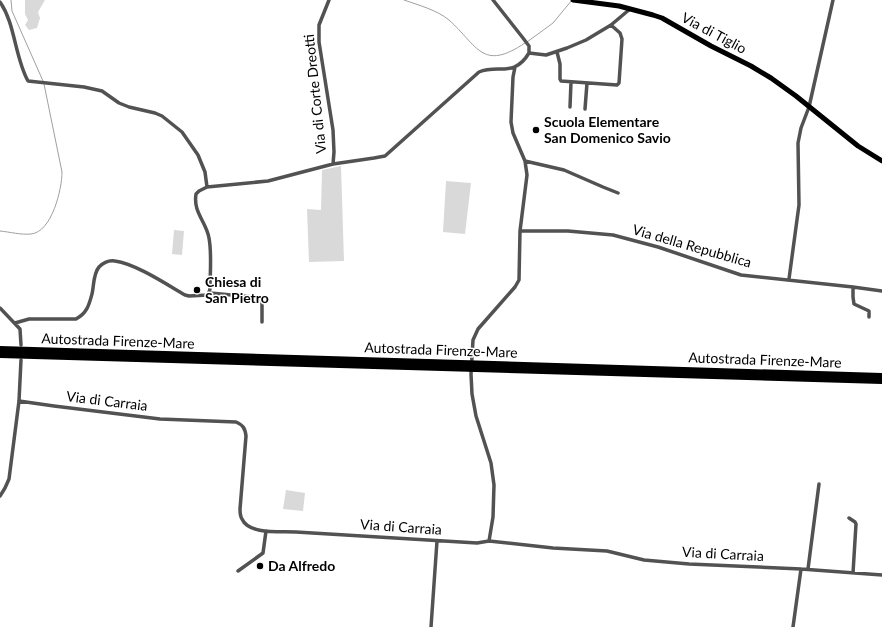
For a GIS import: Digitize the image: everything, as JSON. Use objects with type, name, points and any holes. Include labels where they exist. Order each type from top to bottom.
[{"type":"highway","name":"Autostrada Firenze-Mare","points":[[0,349],[882,376]]},
{"type":"highway","name":"Autostrada Firenze-Mare","points":[[0,355],[882,382]]},
{"type":"main road","name":"Via di Tiglio","points":[[575,0],[619,6],[662,18],[771,78],[858,146],[882,161]]},
{"type":"street","name":"Via di Corte Dreotti","points":[[329,0],[319,25],[319,42],[333,130],[333,164]]},
{"type":"street","points":[[210,293],[210,244],[206,230],[197,210],[195,200],[196,194],[207,187],[268,181],[333,164],[385,156],[479,72],[484,70],[510,69],[516,67],[526,58],[528,46],[493,0]]},
{"type":"street","points":[[619,6],[620,0]]},
{"type":"street","points":[[789,279],[799,205],[798,143],[801,128],[809,107],[833,0]]},
{"type":"street","points":[[0,2],[5,10],[20,60],[30,82],[84,87],[102,91],[119,103],[155,113],[173,124],[187,136],[198,154],[205,172],[207,187]]},
{"type":"street","points":[[528,53],[543,55],[557,52],[586,40],[611,25],[630,9]]},
{"type":"street","points":[[557,52],[560,64],[561,81],[617,85],[619,83],[622,39],[620,33],[611,25]]},
{"type":"street","points":[[489,541],[493,517],[494,485],[491,463],[476,416],[472,394],[471,374],[473,340],[478,329],[515,287],[518,280],[520,231],[527,175],[525,162],[513,133],[511,122],[513,77],[516,67]]},
{"type":"street","points":[[570,107],[572,82]]},
{"type":"street","points":[[585,109],[586,83]]},
{"type":"street","points":[[525,162],[564,170],[618,193]]},
{"type":"street","name":"Via della Repubblica","points":[[520,231],[568,231],[613,235],[658,246],[741,275],[789,279],[882,291]]},
{"type":"street","points":[[15,323],[29,319],[76,319],[82,316],[86,312],[90,302],[98,269],[108,261],[124,263],[153,276],[185,295],[205,296],[210,293],[257,298],[262,301],[262,322]]},
{"type":"street","points":[[853,287],[852,297],[854,304],[869,311],[869,317]]},
{"type":"street","points":[[0,308],[20,329],[21,345]]},
{"type":"street","points":[[0,496],[6,488],[9,479],[19,401],[20,360]]},
{"type":"street","name":"Via di Carraia","points":[[19,401],[160,418],[236,422],[242,424],[245,429],[246,436],[240,509],[242,519],[247,525],[257,530],[477,543],[489,541],[553,548],[606,551],[644,560],[689,564],[808,569],[882,575]]},
{"type":"street","points":[[808,569],[819,484]]},
{"type":"street","points":[[849,518],[856,524],[854,573]]},
{"type":"street","points":[[238,571],[263,553],[266,531]]},
{"type":"street","points":[[431,627],[437,541]]},
{"type":"street","points":[[793,627],[801,569]]},
{"type":"shaded area","points":[[25,0],[45,0],[38,12],[40,18],[37,28],[29,30],[25,25],[28,20],[25,14]]},
{"type":"shaded area","points":[[341,166],[344,261],[309,262],[307,209],[321,210],[322,170]]},
{"type":"shaded area","points":[[446,181],[471,183],[465,234],[443,232]]},
{"type":"shaded area","points":[[174,230],[184,231],[182,255],[172,254]]},
{"type":"shaded area","points":[[286,490],[305,493],[303,511],[283,509]]},
{"type":"waterway","points":[[11,0],[12,11],[43,81]]},
{"type":"waterway","points":[[404,0],[444,16],[474,46],[482,52],[490,55],[499,55],[511,51],[525,43]]},
{"type":"waterway","points":[[527,42],[553,23],[572,0]]},
{"type":"waterway","points":[[0,231],[19,234],[31,234],[38,231],[45,226],[58,199],[62,172],[44,84]]},
{"type":"place","name":"Scuola Elementare San Domenico Savio","points":[[536,130]]},
{"type":"place","name":"Chiesa di San Pietro","points":[[197,290]]},
{"type":"place","name":"Da Alfredo","points":[[260,566]]}]
